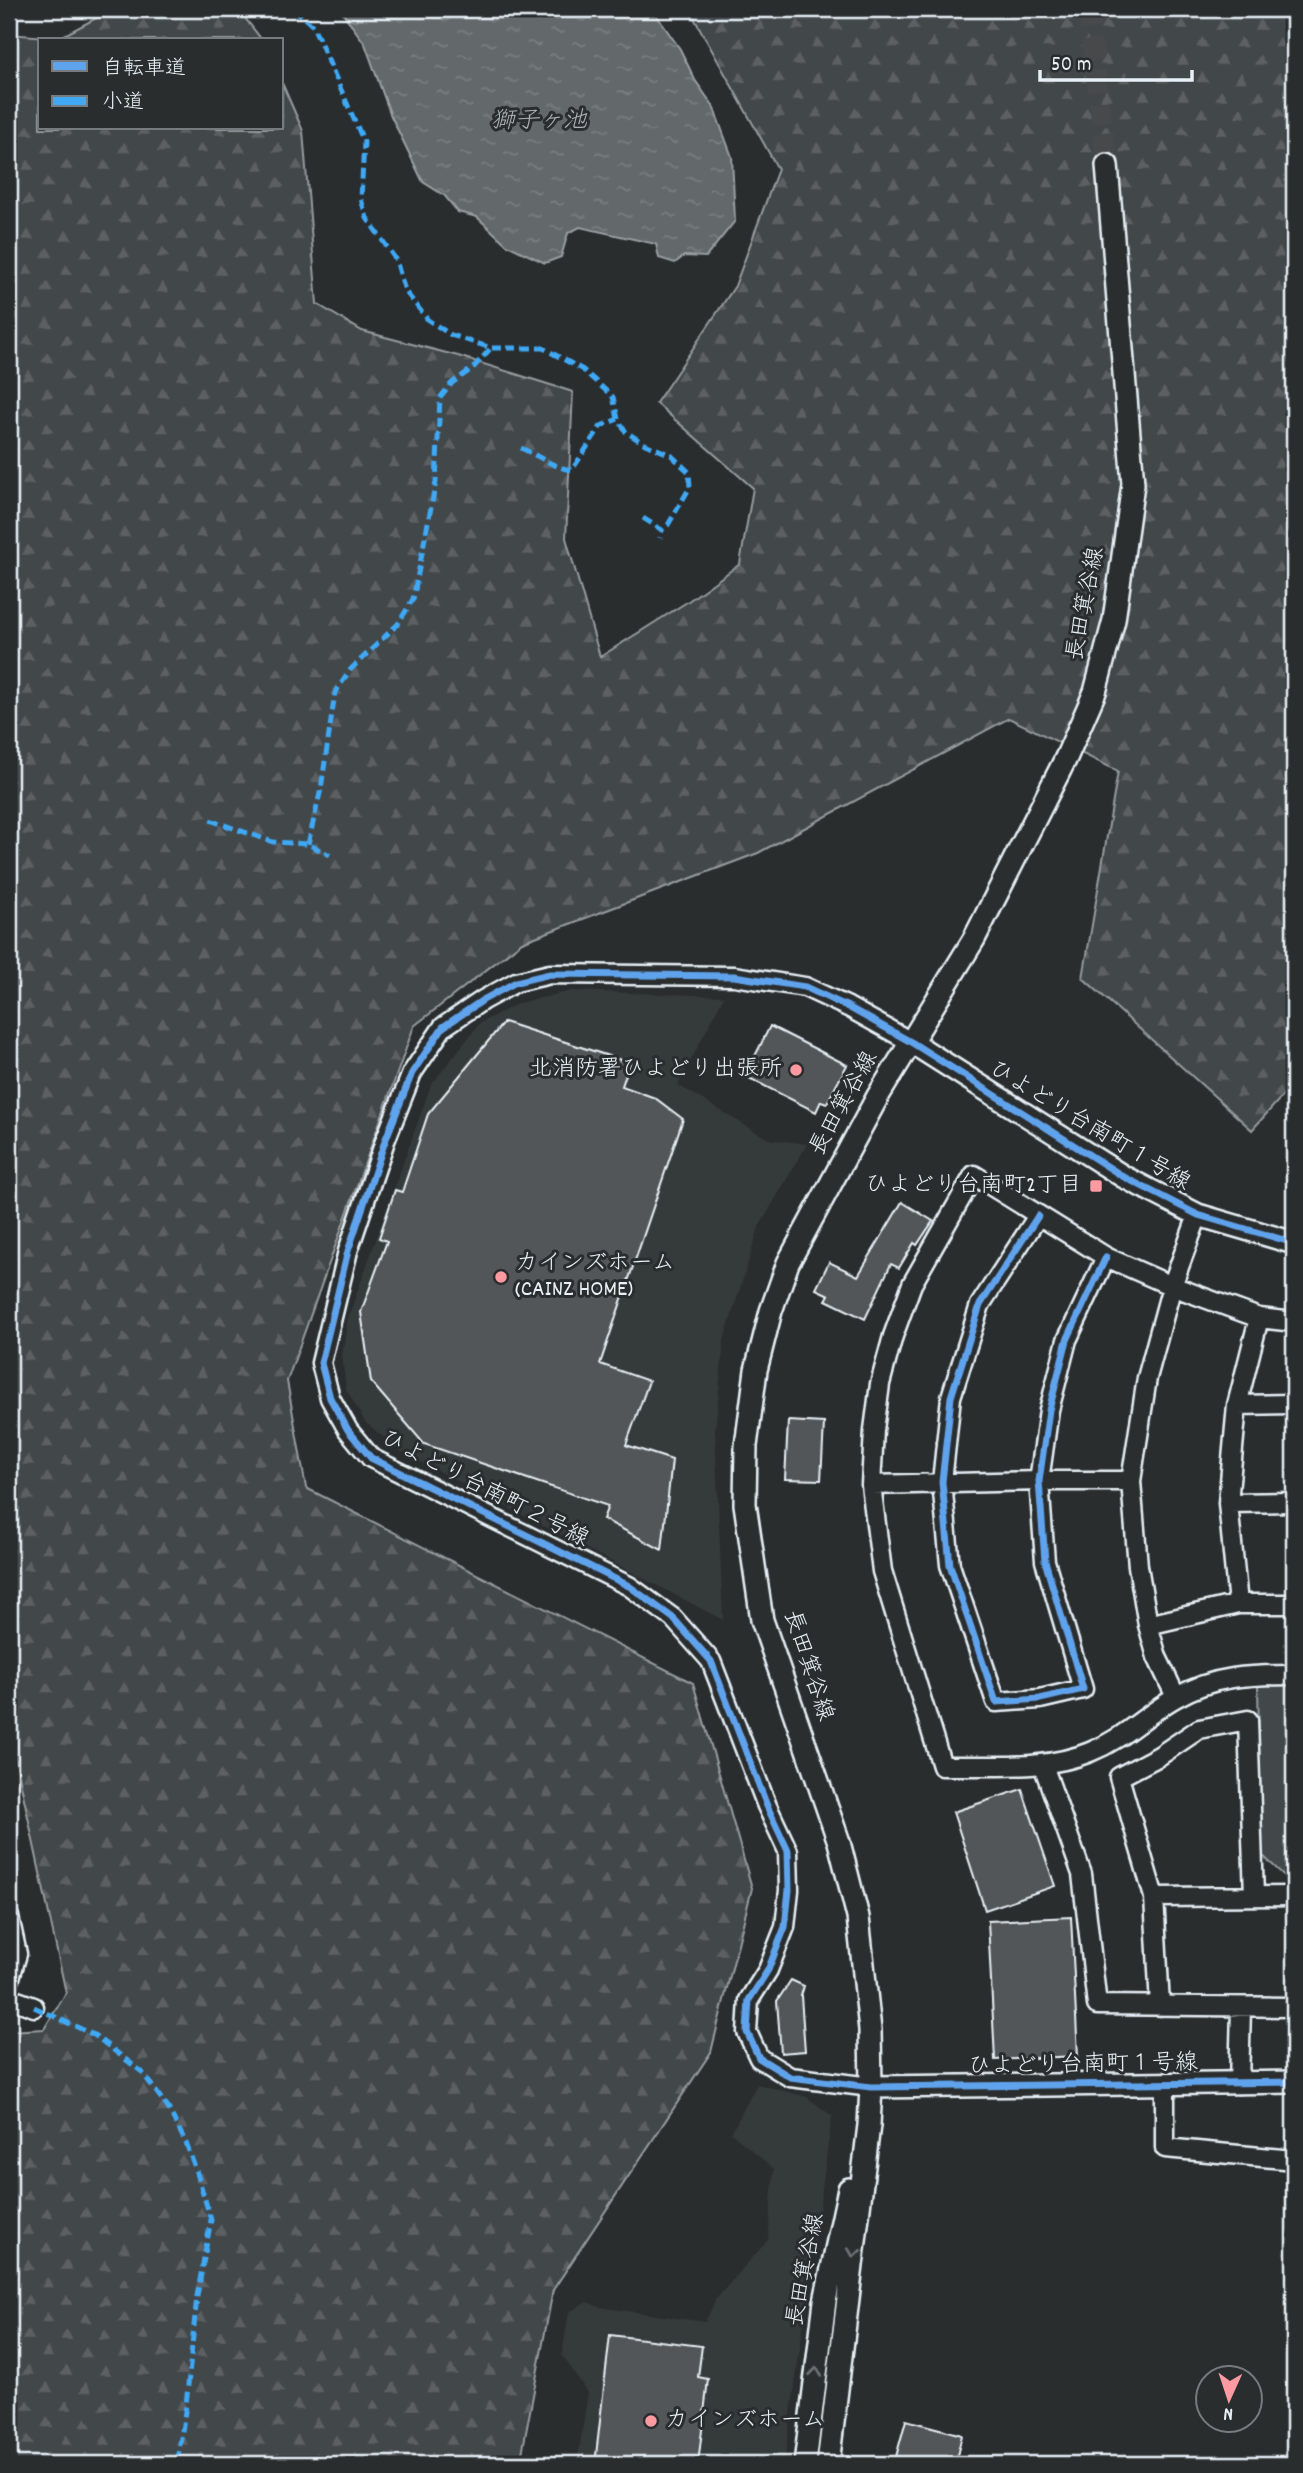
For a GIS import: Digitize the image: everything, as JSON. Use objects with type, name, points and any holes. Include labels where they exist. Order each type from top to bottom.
[{"type":"street","name":"長田箕谷線","points":[[828,2464],[869,2125],[870,2030],[858,1917],[839,1842],[762,1620],[745,1504],[746,1446],[756,1370],[788,1263],[878,1096],[974,939],[1066,758],[1095,692],[1114,620],[1133,484],[1107,165]]},
{"type":"street","name":"ひよどり台南町２号線","points":[[871,2087],[790,2077],[759,2059],[747,2032],[749,2000],[768,1970],[785,1927],[789,1890],[788,1851],[766,1807],[711,1661],[673,1618],[629,1586],[371,1458],[348,1430],[330,1398],[321,1363],[348,1251],[385,1141],[412,1073],[443,1027],[482,1000],[516,982],[550,974],[734,976],[805,987],[911,1042]]},
{"type":"street","name":"ひよどり台南町１号線","points":[[911,1042],[1124,1177],[1198,1215],[1294,1243]]},
{"type":"street","points":[[1294,1322],[1259,1318],[1172,1286],[1106,1257],[974,1175],[912,1284],[893,1336],[880,1384],[871,1485],[882,1571],[942,1766],[1043,1765],[1089,1753],[1130,1732],[1175,1698],[1210,1683],[1238,1675],[1294,1675]]},
{"type":"street","points":[[1175,1698],[1157,1657],[1148,1625],[1138,1566],[1131,1481],[1147,1378],[1172,1286],[1198,1215]]},
{"type":"street","points":[[1038,1216],[980,1305],[951,1397],[942,1482],[950,1565],[996,1702],[1040,1699],[1083,1689],[1045,1561],[1039,1481],[1049,1410],[1067,1340],[1106,1257]]},
{"type":"street","points":[[1238,1604],[1228,1503],[1237,1405],[1259,1318]]},
{"type":"street","points":[[1237,1405],[1294,1404]]},
{"type":"street","points":[[871,1485],[1131,1481]]},
{"type":"street","points":[[1228,1503],[1294,1503]]},
{"type":"street","points":[[1148,1625],[1238,1604],[1294,1604]]},
{"type":"street","points":[[1160,2006],[1154,1897],[1119,1777],[1159,1756],[1199,1729],[1248,1720],[1254,1896]]},
{"type":"street","points":[[1043,1765],[1082,1874],[1097,2005],[1294,2007]]},
{"type":"street","points":[[1154,1897],[1294,1896]]},
{"type":"street","points":[[9,1917],[17,1954],[9,1980]]},
{"type":"street","points":[[9,1998],[34,2007]]},
{"type":"street","points":[[1240,2084],[1241,2008]]},
{"type":"street","name":"ひよどり台南町１号線","points":[[871,2087],[1294,2082]]},
{"type":"street","points":[[1165,2085],[1165,2148],[1294,2161]]},
{"type":"street","name":"長田箕谷線","points":[[805,2464],[825,2301],[871,2087]]},
{"type":"shaded area","points":[[572,991],[724,996],[678,1085],[768,1139],[807,1144],[759,1227],[724,1340],[715,1429],[723,1620],[400,1451],[365,1422],[346,1389],[342,1356],[348,1318],[431,1085],[480,1023],[519,1003]]},
{"type":"shaded area","points":[[757,2084],[807,2097],[832,2116],[784,2464],[577,2464],[588,2393],[562,2355],[569,2312],[587,2302],[599,2307],[705,2322],[716,2299],[768,2240],[774,2169],[731,2133]]},
{"type":"green space","points":[[113,9],[238,9],[260,38],[59,38]]},
{"type":"green space","points":[[689,9],[1294,9],[1294,1083],[1252,1130],[1083,978],[1118,771],[1009,718],[758,853],[522,942],[414,1026],[287,1381],[306,1488],[693,1683],[752,1888],[711,2052],[553,2290],[520,2464],[9,2464],[9,2031],[44,2029],[66,1993],[9,1729],[9,34],[59,38],[38,38],[38,130],[284,130],[284,88],[303,131],[317,304],[362,331],[458,356],[573,392],[566,538],[600,657],[687,602],[740,564],[753,488],[656,403],[735,286],[778,169]]},
{"type":"green space","points":[[1258,1684],[1294,1684],[1294,1885],[1261,1854]]},
{"type":"water","name":"獅子ヶ池","points":[[340,9],[652,9],[680,49],[695,80],[713,106],[732,157],[735,221],[706,257],[684,256],[675,263],[659,258],[656,244],[580,227],[568,233],[561,257],[545,263],[507,245],[477,217],[458,212],[445,196],[423,182],[391,116],[365,44]]},
{"type":"building","name":"カインズホーム (CAINZ HOME)","points":[[504,1022],[630,1063],[622,1086],[655,1098],[683,1119],[600,1364],[649,1381],[626,1445],[672,1460],[662,1550],[603,1519],[608,1506],[424,1444],[371,1382],[361,1312],[387,1241],[379,1238],[395,1190],[402,1192],[428,1114]]},
{"type":"building","name":"北消防署ひよどり出張所","points":[[770,1026],[847,1065],[827,1103],[821,1101],[816,1112],[745,1076]]},
{"type":"building","points":[[902,1202],[933,1221],[917,1245],[914,1243],[899,1268],[891,1264],[865,1319],[826,1300],[829,1295],[816,1289],[829,1262],[858,1276]]},
{"type":"building","points":[[788,1421],[824,1423],[821,1480],[785,1479]]},
{"type":"building","points":[[1022,1789],[1055,1886],[985,1910],[953,1812]]},
{"type":"building","points":[[1071,1917],[1078,2056],[995,2060],[988,1921]]},
{"type":"building","points":[[791,1980],[804,1986],[801,1996],[805,2051],[781,2053],[777,2001]]},
{"type":"building","name":"カインズホーム","points":[[610,2335],[702,2346],[698,2377],[708,2379],[698,2464],[595,2464]]},
{"type":"building","points":[[906,2420],[962,2435],[955,2464],[894,2464]]},
{"type":"tunnel","points":[[1088,9],[1107,165]]},
{"type":"marked path","points":[[294,9],[313,26],[364,142],[361,199],[367,218],[396,260],[405,291],[428,320],[451,335],[491,348],[543,348],[583,370],[613,397],[618,419],[626,432],[671,455],[689,472],[690,487],[668,525],[662,530]]},
{"type":"marked path","points":[[308,844],[321,789],[335,693],[351,669],[398,624],[413,599],[436,482],[440,398],[452,383],[473,368],[491,348]]},
{"type":"marked path","points":[[521,448],[552,464],[572,470],[601,426],[618,419]]},
{"type":"marked path","points":[[643,518],[662,530],[660,538]]},
{"type":"marked path","points":[[210,820],[273,842],[308,844],[330,855]]},
{"type":"marked path","points":[[34,2007],[94,2035],[142,2072],[168,2108],[186,2143],[197,2173],[211,2220],[197,2296],[177,2464]]},
{"type":"cycle path","points":[[1294,1243],[1198,1215],[1124,1177],[911,1042],[805,987],[734,976],[550,974],[516,982],[443,1027],[412,1073],[385,1141],[348,1251],[321,1363],[330,1398],[348,1430],[371,1458],[629,1586],[673,1618],[711,1661],[767,1806],[788,1851],[789,1890],[785,1927],[768,1970],[749,2000],[747,2032],[759,2058],[790,2077],[871,2087],[1294,2082]]},
{"type":"cycle path","points":[[1038,1216],[980,1305],[951,1397],[942,1482],[950,1565],[996,1702],[1040,1699],[1083,1689],[1045,1561],[1039,1481],[1049,1410],[1067,1340],[1106,1257]]},
{"type":"place","name":"北消防署ひよどり出張所","points":[[796,1070]]},
{"type":"place","name":"ひよどり台南町2丁目","points":[[1096,1186]]},
{"type":"place","name":"カインズホーム (CAINZ HOME)","points":[[501,1277]]},
{"type":"place","name":"カインズホーム","points":[[651,2421]]}]
